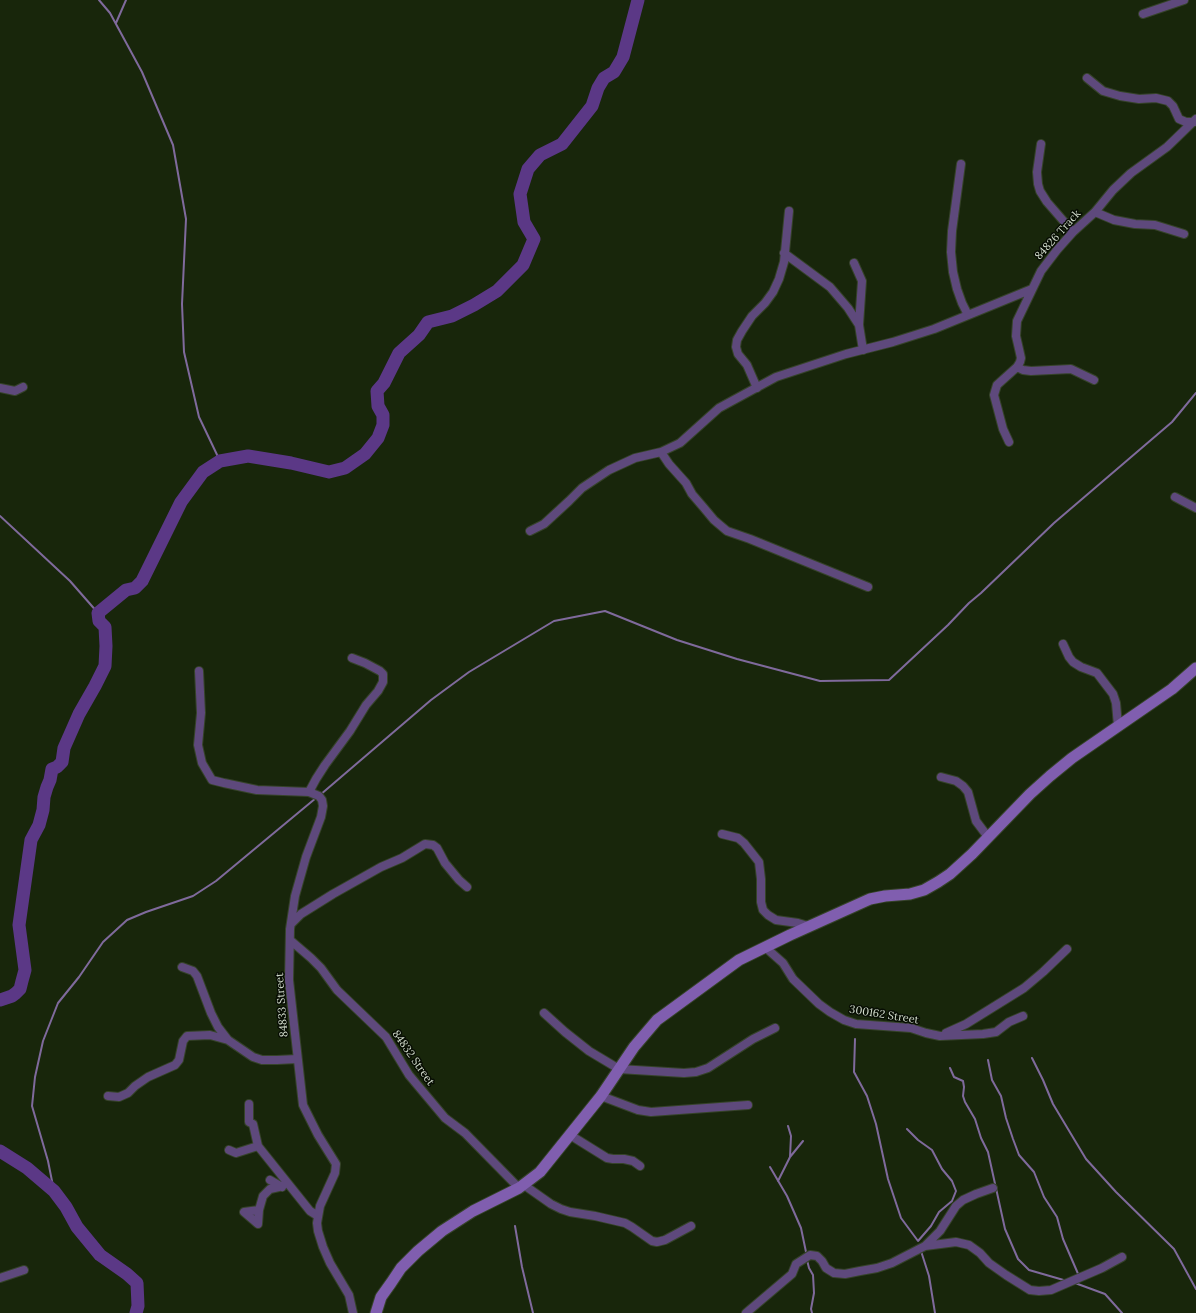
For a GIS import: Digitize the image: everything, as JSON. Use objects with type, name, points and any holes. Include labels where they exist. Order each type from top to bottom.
[{"type":"street","points":[[1144,14],[1184,0]]},
{"type":"street","points":[[1087,78],[1103,91],[1120,96],[1139,99],[1156,98],[1168,101],[1173,106],[1179,119],[1186,122],[1195,120]]},
{"type":"street","name":"84826 Track","points":[[1017,367],[1020,358],[1016,336],[1017,322],[1041,271],[1073,232],[1095,212],[1113,190],[1131,173],[1167,147],[1195,120]]},
{"type":"street","points":[[1041,144],[1037,172],[1040,191],[1047,202],[1073,232]]},
{"type":"street","points":[[961,164],[952,231],[951,252],[953,272],[957,289],[968,315]]},
{"type":"street","points":[[757,388],[747,366],[738,354],[736,347],[737,340],[752,316],[765,303],[779,278],[784,262],[789,211]]},
{"type":"street","points":[[1095,212],[1114,220],[1135,224],[1155,225],[1184,234]]},
{"type":"street","points":[[784,253],[830,287],[848,308],[859,326]]},
{"type":"street","points":[[854,263],[862,281],[859,326],[862,350]]},
{"type":"street","points":[[530,531],[544,524],[582,488],[609,470],[635,458],[661,452],[680,443],[719,408],[776,378],[796,370],[934,329],[1032,289]]},
{"type":"street","points":[[1009,442],[1002,429],[994,396],[997,385],[1017,367],[1031,371],[1071,369],[1094,380]]},
{"type":"street","points":[[0,388],[15,391],[23,387]]},
{"type":"street","points":[[661,452],[669,464],[686,483],[692,494],[714,520],[727,531],[868,587]]},
{"type":"street","points":[[1175,497],[1196,508]]},
{"type":"street","points":[[1063,644],[1073,662],[1081,668],[1097,673],[1113,694],[1116,703],[1118,726]]},
{"type":"street","points":[[199,671],[201,713],[198,745],[202,763],[212,780],[249,789],[309,792],[325,765],[383,682],[383,674],[380,671],[352,658]]},
{"type":"street","points":[[376,1313],[382,1297],[401,1268],[442,1231],[473,1211],[521,1186],[540,1172],[601,1096],[618,1069],[657,1020],[739,960],[765,947],[808,926],[870,899],[910,894],[924,890],[950,874],[1050,776],[1072,758],[1172,689],[1196,668]]},
{"type":"street","points":[[941,777],[956,781],[968,792],[976,821],[988,837]]},
{"type":"street","name":"84833 Street","points":[[309,792],[319,796],[322,800],[323,806],[321,817],[306,857],[295,896],[291,924],[289,980],[303,1105],[318,1135],[336,1164],[335,1173],[320,1206],[317,1223],[323,1247],[338,1278],[346,1287],[353,1313]]},
{"type":"street","points":[[722,834],[738,838],[744,843],[759,862],[761,902],[763,910],[776,920],[808,926]]},
{"type":"street","points":[[291,924],[301,914],[333,894],[381,867],[402,858],[425,844],[433,845],[436,848],[458,880],[467,887]]},
{"type":"street","name":"84832 Street","points":[[290,940],[321,968],[337,990],[386,1037],[409,1075],[445,1118],[465,1133],[521,1186],[561,1209],[625,1223],[652,1241],[657,1242],[665,1240],[690,1226]]},
{"type":"street","name":"300162 Street","points":[[765,947],[783,963],[793,979],[819,1004],[844,1020],[856,1024],[911,1028],[940,1036],[991,1034],[1014,1019],[1023,1016]]},
{"type":"street","points":[[940,1036],[966,1024],[1024,988],[1067,949]]},
{"type":"street","points":[[182,967],[193,971],[197,976],[211,1013],[218,1027],[228,1040]]},
{"type":"street","points":[[544,1013],[589,1051],[618,1069],[684,1073],[696,1072],[708,1068],[753,1039],[775,1028]]},
{"type":"street","points":[[108,1096],[119,1097],[128,1093],[148,1077],[175,1065],[179,1060],[183,1041],[187,1036],[210,1035],[228,1040],[249,1054],[262,1060],[297,1058]]},
{"type":"street","points":[[601,1096],[638,1110],[651,1112],[748,1105]]},
{"type":"street","points":[[249,1104],[249,1122],[253,1124],[258,1146],[310,1211],[318,1216]]},
{"type":"street","points":[[570,1135],[607,1158],[613,1160],[624,1159],[633,1161],[640,1166]]},
{"type":"street","points":[[229,1150],[236,1153],[258,1146]]},
{"type":"street","points":[[270,1180],[279,1187]]},
{"type":"street","points":[[259,1210],[263,1196],[270,1189],[279,1187],[293,1190]]},
{"type":"street","points":[[746,1313],[792,1274],[796,1264],[810,1255],[817,1256],[826,1268],[834,1273],[845,1274],[884,1266],[925,1246],[940,1231],[956,1206],[963,1200],[993,1188]]},
{"type":"street","points":[[925,1246],[956,1242],[969,1245],[980,1253],[989,1263],[1006,1275],[1030,1290],[1039,1291],[1052,1290],[1102,1268],[1122,1257]]},
{"type":"street","points":[[0,1278],[24,1270]]},
{"type":"waterway","points":[[99,0],[110,13],[142,72],[173,145],[186,219],[182,304],[184,352],[199,417],[220,461]]},
{"type":"waterway","points":[[116,23],[126,0]]},
{"type":"waterway","points":[[0,1000],[12,996],[20,989],[25,970],[19,925],[31,840],[39,825],[43,810],[44,797],[52,769],[57,767],[62,762],[64,748],[79,714],[105,666],[105,627],[99,621],[98,613],[126,590],[135,588],[142,581],[181,502],[203,472],[220,461],[248,456],[291,463],[329,472],[345,468],[365,454],[378,438],[383,425],[383,415],[378,406],[377,391],[384,383],[399,353],[419,335],[428,322],[452,316],[474,305],[497,291],[523,265],[534,239],[524,222],[520,194],[528,169],[540,155],[562,144],[592,106],[598,88],[604,78],[614,72],[623,57],[638,0]]},
{"type":"waterway","points":[[320,795],[431,700],[469,672],[554,621],[605,611],[677,640],[737,659],[820,681],[889,680],[1054,523],[1172,422],[1196,393]]},
{"type":"waterway","points":[[0,516],[70,581],[98,613]]},
{"type":"waterway","points":[[54,1191],[48,1161],[32,1106],[35,1077],[43,1041],[58,1003],[79,977],[103,942],[127,920],[193,896],[216,881],[316,798]]},
{"type":"waterway","points":[[855,1039],[854,1072],[867,1096],[876,1124],[888,1179],[901,1218],[918,1241],[931,1226],[939,1212],[952,1201],[956,1191],[952,1181],[942,1169],[932,1150],[918,1140],[907,1129]]},
{"type":"waterway","points":[[1032,1058],[1053,1104],[1086,1159],[1116,1192],[1174,1249],[1196,1289]]},
{"type":"waterway","points":[[988,1060],[992,1080],[1001,1096],[1006,1118],[1019,1155],[1034,1172],[1044,1197],[1057,1217],[1063,1239],[1079,1276]]},
{"type":"waterway","points":[[950,1068],[954,1077],[963,1081],[963,1096],[975,1119],[981,1138],[988,1152],[1005,1229],[1018,1259],[1029,1270],[1067,1281]]},
{"type":"waterway","points":[[778,1181],[790,1157],[791,1136],[788,1126]]},
{"type":"waterway","points":[[790,1157],[803,1141]]},
{"type":"waterway","points":[[0,1151],[27,1168],[54,1191],[66,1207],[77,1227],[100,1255],[137,1283],[138,1306],[136,1313]]},
{"type":"waterway","points":[[770,1167],[787,1196],[801,1228],[806,1252]]},
{"type":"waterway","points":[[515,1226],[522,1267],[533,1313]]},
{"type":"waterway","points":[[921,1251],[929,1276],[935,1313]]},
{"type":"waterway","points":[[807,1260],[813,1275],[814,1293],[811,1309],[812,1313]]},
{"type":"waterway","points":[[1075,1283],[1105,1294],[1122,1313]]}]
